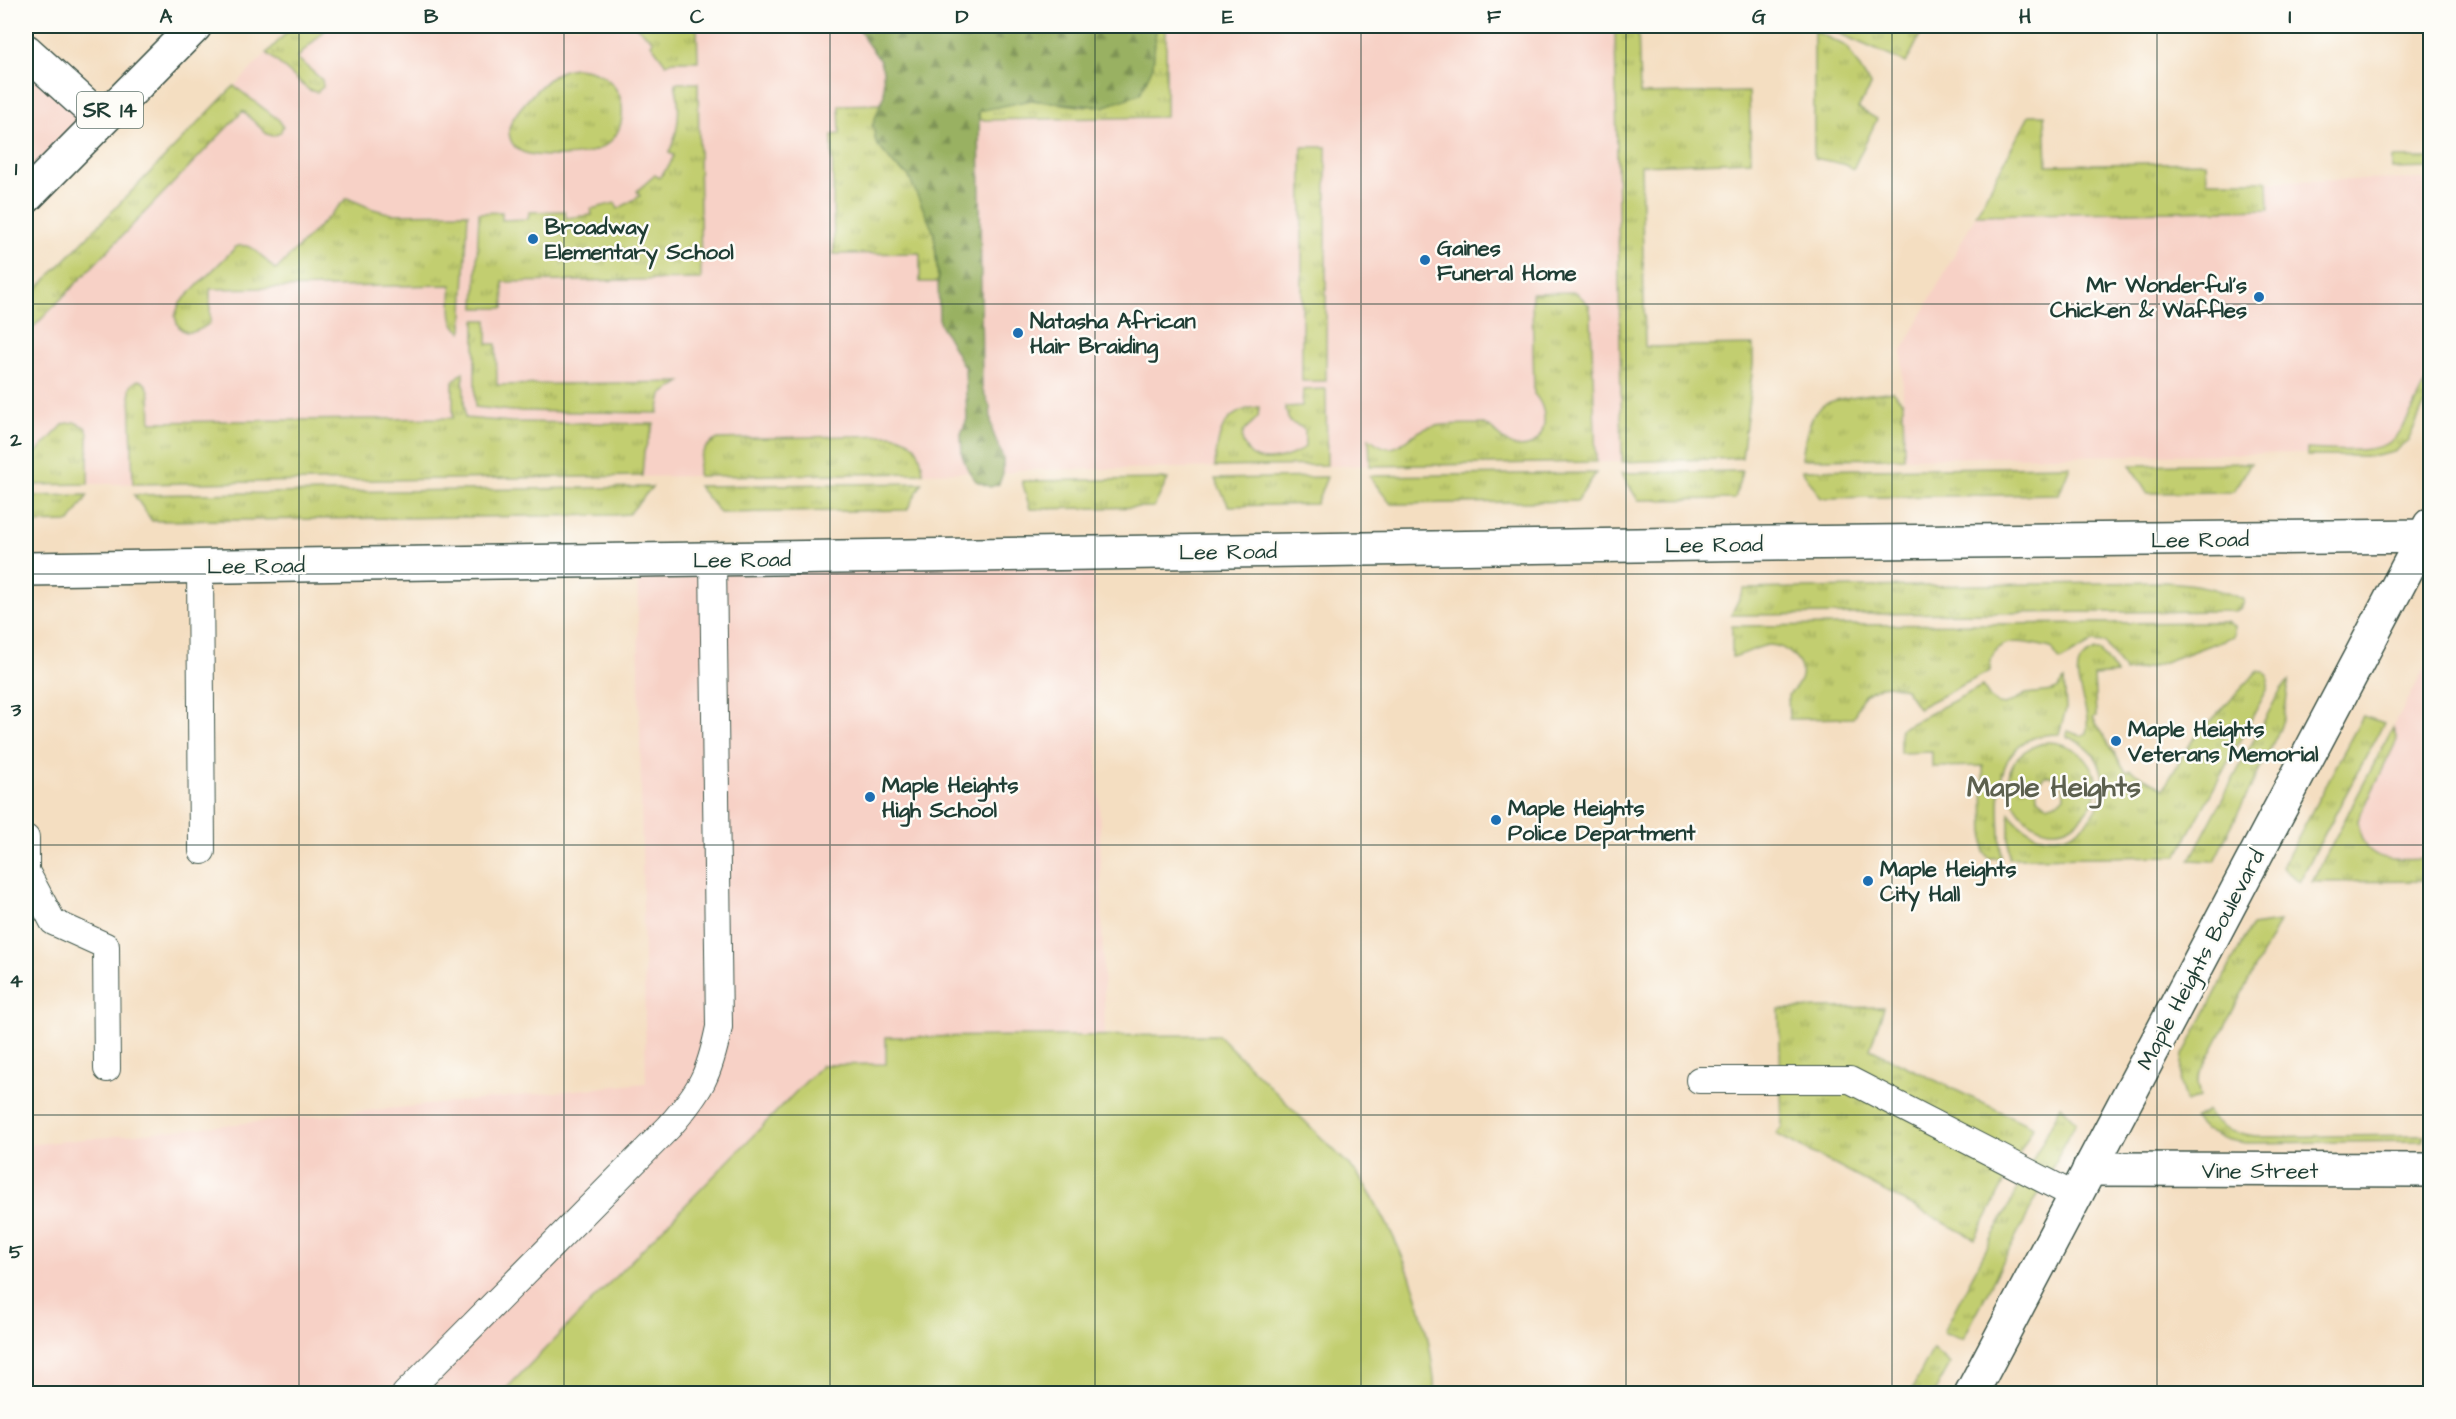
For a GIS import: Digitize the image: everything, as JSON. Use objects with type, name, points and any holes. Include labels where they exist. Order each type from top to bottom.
[{"type":"main road","name":"SR 14","points":[[26,197],[195,26]]},
{"type":"main road","points":[[26,51],[101,119]]},
{"type":"main road","name":"Lee Road","points":[[26,568],[713,560],[2429,532]]},
{"type":"main road","name":"Maple Heights Boulevard","points":[[1971,1394],[2429,532]]},
{"type":"main road","name":"Vine Street","points":[[2082,1183],[2430,1170]]},
{"type":"lane","points":[[405,1394],[669,1127],[695,1097],[712,1064],[719,1028],[713,560]]},
{"type":"lane","points":[[200,566],[202,851]]},
{"type":"lane","points":[[26,838],[26,872],[53,922],[106,946],[107,1069]]},
{"type":"lane","points":[[1699,1080],[1850,1080],[2082,1183]]},
{"type":"shaded area","points":[[293,26],[979,26],[1166,116],[1166,26],[1615,26],[1622,462],[1019,470],[1009,473],[26,485],[26,300]]},
{"type":"shaded area","points":[[26,51],[101,119],[26,197]]},
{"type":"shaded area","points":[[2430,179],[2430,391],[2408,441],[2394,452],[2376,456],[2307,456],[2307,453],[1904,458],[1902,351],[1976,215],[2269,209],[2268,181]]},
{"type":"shaded area","name":"Maple Heights High School","points":[[1093,552],[1105,1036],[1218,1035],[1357,1173],[1373,1196],[1410,1271],[1427,1330],[1435,1394],[26,1394],[26,1145],[646,1083],[637,560]]},
{"type":"shaded area","points":[[2430,658],[2430,881],[2312,882],[2393,728]]},
{"type":"green space","points":[[293,26],[329,26],[297,58],[322,80],[323,87],[317,92],[309,90],[267,53]]},
{"type":"green space","points":[[636,26],[697,26],[698,61],[673,61],[666,64],[651,44],[653,41]]},
{"type":"green space","points":[[858,26],[1156,26],[1153,66],[1140,94],[1103,107],[1031,100],[979,111],[982,388],[990,407],[992,430],[1003,458],[1003,473],[999,484],[990,487],[976,481],[968,470],[962,455],[961,434],[967,419],[965,369],[939,322],[934,233],[908,175],[895,166],[876,143],[873,124],[884,95],[883,70],[879,59]]},
{"type":"green space","points":[[1156,26],[1166,26],[1166,117],[979,120],[979,110],[1031,100],[1086,107],[1153,66]]},
{"type":"green space","points":[[1615,26],[1638,26],[1640,94],[1749,92],[1751,161],[1641,165],[1645,347],[1753,345],[1753,365],[1742,458],[1622,462]]},
{"type":"green space","points":[[1822,26],[1925,26],[1906,63]]},
{"type":"green space","points":[[1814,31],[1846,46],[1871,86],[1858,108],[1877,119],[1853,169],[1843,164],[1814,158]]},
{"type":"green space","points":[[575,68],[599,74],[617,91],[621,100],[622,114],[614,137],[599,149],[580,155],[543,156],[520,151],[511,140],[509,131],[515,116],[548,80],[562,71]]},
{"type":"green space","points":[[675,83],[698,83],[701,279],[503,282],[504,308],[475,308],[479,213],[502,212],[502,220],[528,219],[529,212],[565,211],[566,218],[592,215],[591,209],[615,203],[618,209],[640,196],[637,191],[655,175],[659,178],[669,166],[674,155],[669,153],[678,118]]},
{"type":"green space","points":[[234,86],[279,120],[283,126],[280,133],[273,136],[267,134],[243,111],[26,335],[26,300]]},
{"type":"green space","points":[[882,104],[873,124],[876,143],[895,166],[908,175],[921,200],[934,233],[938,282],[920,282],[920,253],[834,254],[832,135],[840,134],[839,105]]},
{"type":"green space","points":[[2029,115],[2045,115],[2047,165],[2206,162],[2207,181],[2268,181],[2269,209],[1976,215]]},
{"type":"green space","points":[[1302,147],[1326,147],[1326,381],[1302,381]]},
{"type":"green space","points":[[2392,158],[2430,158],[2430,168],[2392,169]]},
{"type":"green space","points":[[347,198],[392,214],[468,213],[462,332],[457,328],[452,317],[451,285],[210,289],[210,323],[195,332],[185,331],[177,324],[175,316],[180,303],[236,247],[247,246],[253,249],[276,270]]},
{"type":"green space","points":[[1576,292],[1589,305],[1591,316],[1596,462],[1370,466],[1369,438],[1387,448],[1394,447],[1427,428],[1440,425],[1484,424],[1514,446],[1525,447],[1533,444],[1543,430],[1544,421],[1540,402],[1534,394],[1532,293]]},
{"type":"green space","points":[[475,320],[487,320],[487,344],[496,344],[497,385],[681,382],[662,394],[658,413],[512,411],[475,407]]},
{"type":"green space","points":[[463,372],[465,418],[511,422],[654,424],[644,452],[642,476],[133,484],[130,388],[138,380],[147,386],[149,391],[151,422],[453,418],[453,382]]},
{"type":"green space","points":[[2430,374],[2430,391],[2408,441],[2394,452],[2376,456],[2307,456],[2307,449],[2365,449],[2386,444],[2394,439],[2409,418]]},
{"type":"green space","points":[[1326,389],[1327,465],[1215,467],[1220,435],[1224,426],[1237,413],[1247,409],[1259,407],[1258,417],[1242,436],[1243,443],[1251,454],[1258,458],[1274,460],[1292,455],[1305,447],[1305,431],[1289,422],[1285,407],[1302,406],[1303,390]]},
{"type":"green space","points":[[1892,391],[1903,402],[1904,458],[1802,459],[1810,423],[1822,406],[1844,398]]},
{"type":"green space","points":[[74,422],[85,427],[88,433],[88,484],[26,485],[26,463],[64,424]]},
{"type":"green space","points":[[892,435],[906,439],[915,447],[921,458],[923,473],[698,476],[702,454],[708,445],[718,439]]},
{"type":"green space","points":[[2251,463],[2234,492],[2147,493],[2130,465]]},
{"type":"green space","points":[[2070,466],[2059,494],[1821,498],[1802,470]]},
{"type":"green space","points":[[1742,471],[1735,499],[1638,500],[1621,473]]},
{"type":"green space","points":[[1596,473],[1577,501],[1397,504],[1391,504],[1369,476]]},
{"type":"green space","points":[[1327,477],[1316,504],[1229,506],[1215,479]]},
{"type":"green space","points":[[1168,479],[1154,507],[1030,509],[1022,481]]},
{"type":"green space","points":[[922,483],[907,510],[720,513],[698,486]]},
{"type":"green space","points":[[652,487],[629,514],[614,515],[152,521],[134,495]]},
{"type":"green space","points":[[88,495],[70,522],[26,523],[26,496]]},
{"type":"green space","points":[[2163,582],[2215,589],[2244,600],[2244,602],[2234,611],[1731,615],[1744,589]]},
{"type":"green space","points":[[2226,622],[2234,626],[2234,636],[2151,667],[2125,672],[2105,643],[2093,642],[2060,661],[2051,648],[2020,642],[2002,645],[1996,650],[1990,671],[1918,708],[1905,689],[1889,685],[1880,686],[1863,696],[1853,718],[1789,719],[1788,695],[1798,684],[1801,674],[1797,661],[1788,651],[1769,645],[1732,657],[1732,626]]},
{"type":"green space","points":[[2095,651],[2100,651],[2116,674],[2094,676],[2096,716],[2093,718],[2126,772],[2130,770],[2164,788],[2192,741],[2258,671],[2264,672],[2268,677],[2268,688],[2177,856],[2009,858],[2009,813],[2032,833],[2055,837],[2076,831],[2092,815],[2102,795],[2102,773],[2091,752],[2066,736],[2068,731],[2081,736],[2086,733],[2087,716],[2079,687],[2078,669],[2083,658]]},
{"type":"green space","points":[[2064,680],[2066,709],[2059,734],[2035,737],[2019,746],[2008,760],[1999,796],[2001,858],[1989,858],[1984,853],[1983,766],[1932,767],[1932,752],[1900,753],[1900,729],[1982,686],[1991,699],[1998,704],[2005,705],[2026,694],[2052,691],[2059,688]]},
{"type":"green space","points":[[2289,682],[2284,717],[2277,735],[2214,861],[2190,860],[2281,689]]},
{"type":"green space","points":[[2363,716],[2384,723],[2299,882],[2282,867]]},
{"type":"green space","points":[[2393,728],[2397,740],[2358,820],[2361,835],[2366,846],[2373,853],[2382,857],[2405,860],[2430,859],[2430,881],[2312,882]]},
{"type":"green space","points":[[2048,742],[2061,744],[2072,748],[2090,764],[2095,774],[2094,797],[2088,809],[2069,826],[2049,830],[2031,823],[2017,808],[2009,789],[2010,770],[2022,753]],"holes":[[[2046,776],[2052,776],[2063,783],[2064,796],[2059,801],[2047,805],[2037,797],[2036,785]]]},
{"type":"green space","points":[[2279,922],[2200,1074],[2197,1083],[2200,1097],[2186,1102],[2180,1083],[2183,1055],[2251,926]]},
{"type":"green space","points":[[1884,1007],[1870,1049],[2033,1127],[1975,1239],[1776,1134],[1782,1127],[1779,1009]]},
{"type":"green space","points":[[1218,1035],[1357,1173],[1373,1199],[1400,1251],[1420,1306],[1432,1363],[1435,1393],[502,1393],[822,1065],[886,1064],[886,1037]]},
{"type":"green space","points":[[2061,1106],[2076,1122],[1963,1339],[1943,1332]]},
{"type":"green space","points":[[2207,1111],[2216,1122],[2228,1130],[2255,1137],[2424,1135],[2422,1141],[2247,1143],[2225,1139],[2199,1125],[2194,1119]]},
{"type":"green space","points":[[1933,1349],[1950,1364],[1934,1393],[1910,1393]]},
{"type":"place","name":"Broadway Elementary School","points":[[533,239]]},
{"type":"place","name":"Gaines Funeral Home","points":[[1425,260]]},
{"type":"place","name":"Mr Wonderful’s Chicken & Waffles","points":[[2259,297]]},
{"type":"place","name":"Natasha African Hair Braiding","points":[[1018,333]]},
{"type":"place","name":"Maple Heights Veterans Memorial","points":[[2116,741]]},
{"type":"place","name":"Maple Heights High School","points":[[870,797]]},
{"type":"place","name":"Maple Heights Police Department","points":[[1496,820]]},
{"type":"place","name":"Maple Heights City Hall","points":[[1868,881]]},
{"type":"district","name":"Maple Heights","points":[[2054,786]]}]
